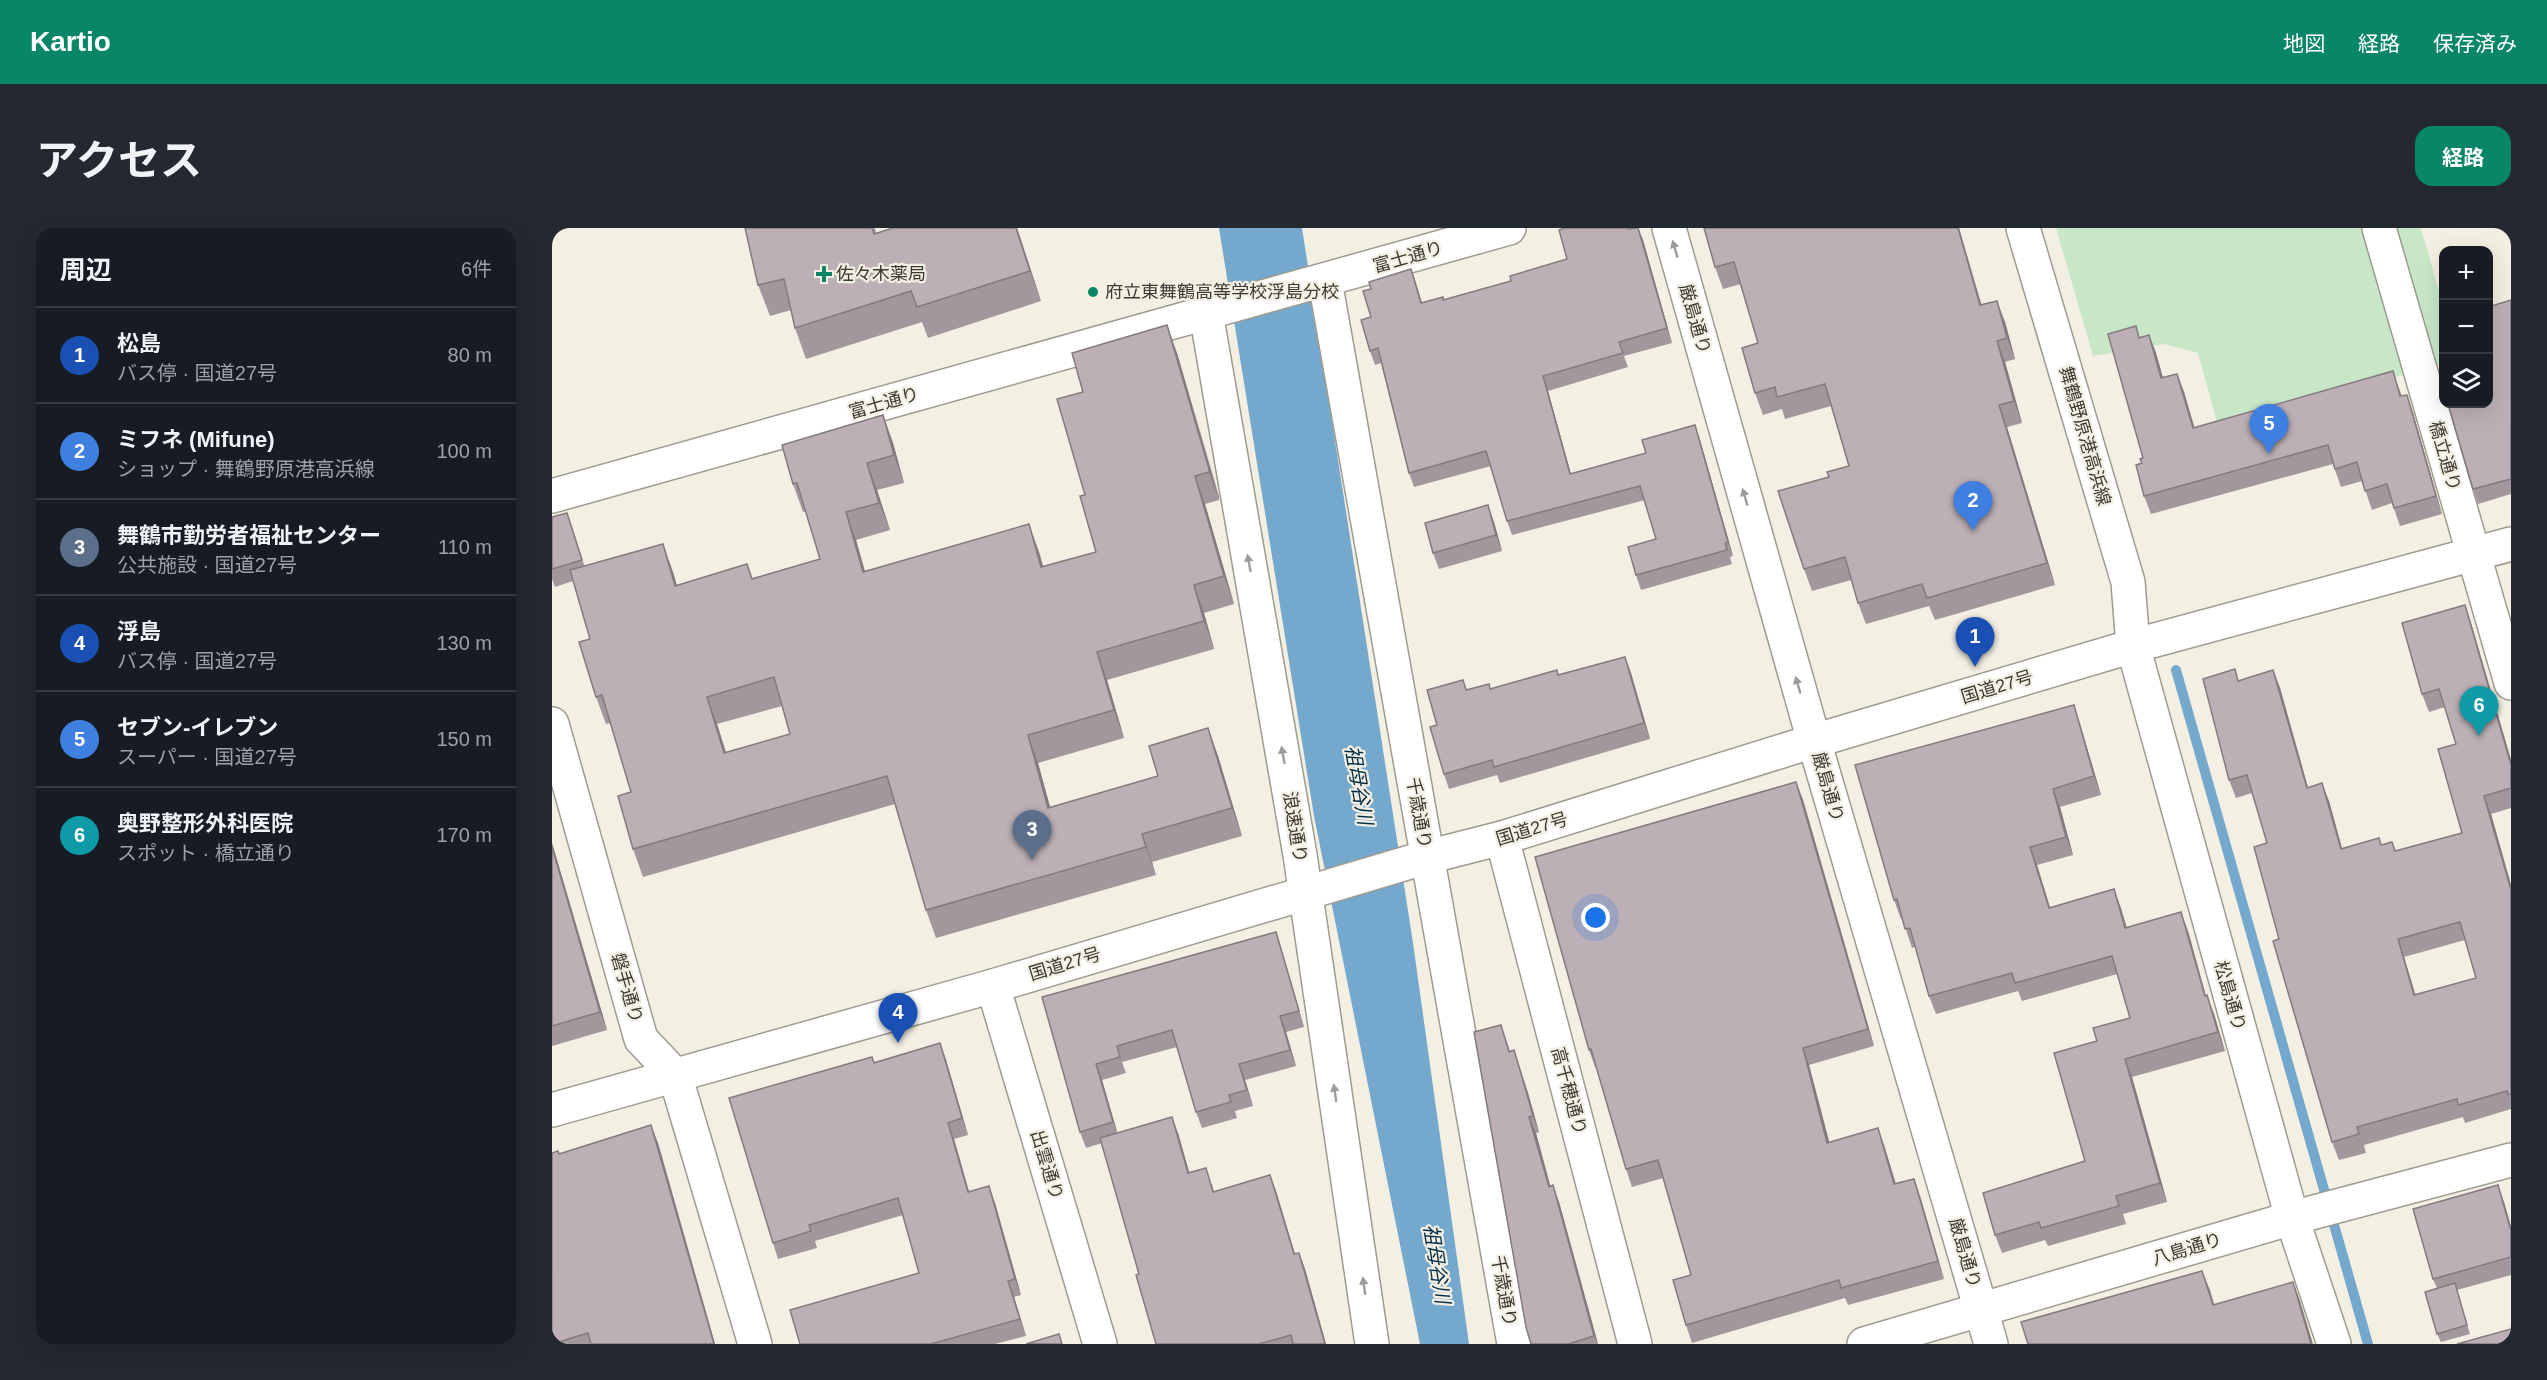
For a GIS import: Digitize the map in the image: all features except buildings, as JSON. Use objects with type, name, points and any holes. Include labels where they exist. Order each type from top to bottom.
[{"type":"main road","name":"富士通り","points":[[552,496],[1509,228]]},
{"type":"main road","name":"厳島通り","points":[[1669,228],[1814,741],[1991,1344]]},
{"type":"main road","name":"舞鶴野原港高浜線","points":[[2023,228],[2128,582],[2133,646]]},
{"type":"main road","name":"橋立通り","points":[[2379,228],[2511,683]]},
{"type":"main road","name":"千歳通り","points":[[1316,282],[1420,859],[1514,1344]]},
{"type":"main road","name":"浪速通り","points":[[1211,311],[1309,891],[1372,1344]]},
{"type":"main road","name":"国道27号","points":[[552,1110],[993,986],[1420,859],[1502,838],[1814,741],[2133,646],[2511,544]]},
{"type":"main road","name":"松島通り","points":[[2133,646],[2292,1218],[2334,1344]]},
{"type":"main road","name":"磐手通り","points":[[552,724],[641,1039],[675,1075],[755,1344]]},
{"type":"main road","name":"高千穂通り","points":[[1502,838],[1635,1344]]},
{"type":"main road","name":"出雲通り","points":[[993,986],[1100,1344]]},
{"type":"main road","name":"八島通り","points":[[1864,1344],[2292,1218],[2511,1160]]},
{"type":"green space","points":[[2056,228],[2421,228],[2439,292],[2439,365],[2218,426],[2198,353],[2164,344],[2093,356]]},
{"type":"water","name":"祖母谷川","points":[[1219,228],[1302,228],[1413,943],[1469,1344],[1420,1344],[1314,816]]},
{"type":"waterway","points":[[2176,670],[2368,1344]]},
{"type":"place","name":"佐々木薬局","points":[[824,274]]},
{"type":"place","name":"府立東舞鶴高等学校浮島分校","points":[[1093,292]]},
{"type":"place","name":"セブン-イレブン","points":[[2269,454]]},
{"type":"place","name":"ミフネ (Mifune)","points":[[1973,531]]},
{"type":"place","name":"松島","points":[[1975,667]]},
{"type":"place","name":"奥野整形外科医院","points":[[2479,736]]},
{"type":"place","name":"舞鶴市勤労者福祉センター","points":[[1032,860]]},
{"type":"place","name":"浮島","points":[[898,1043]]}]
